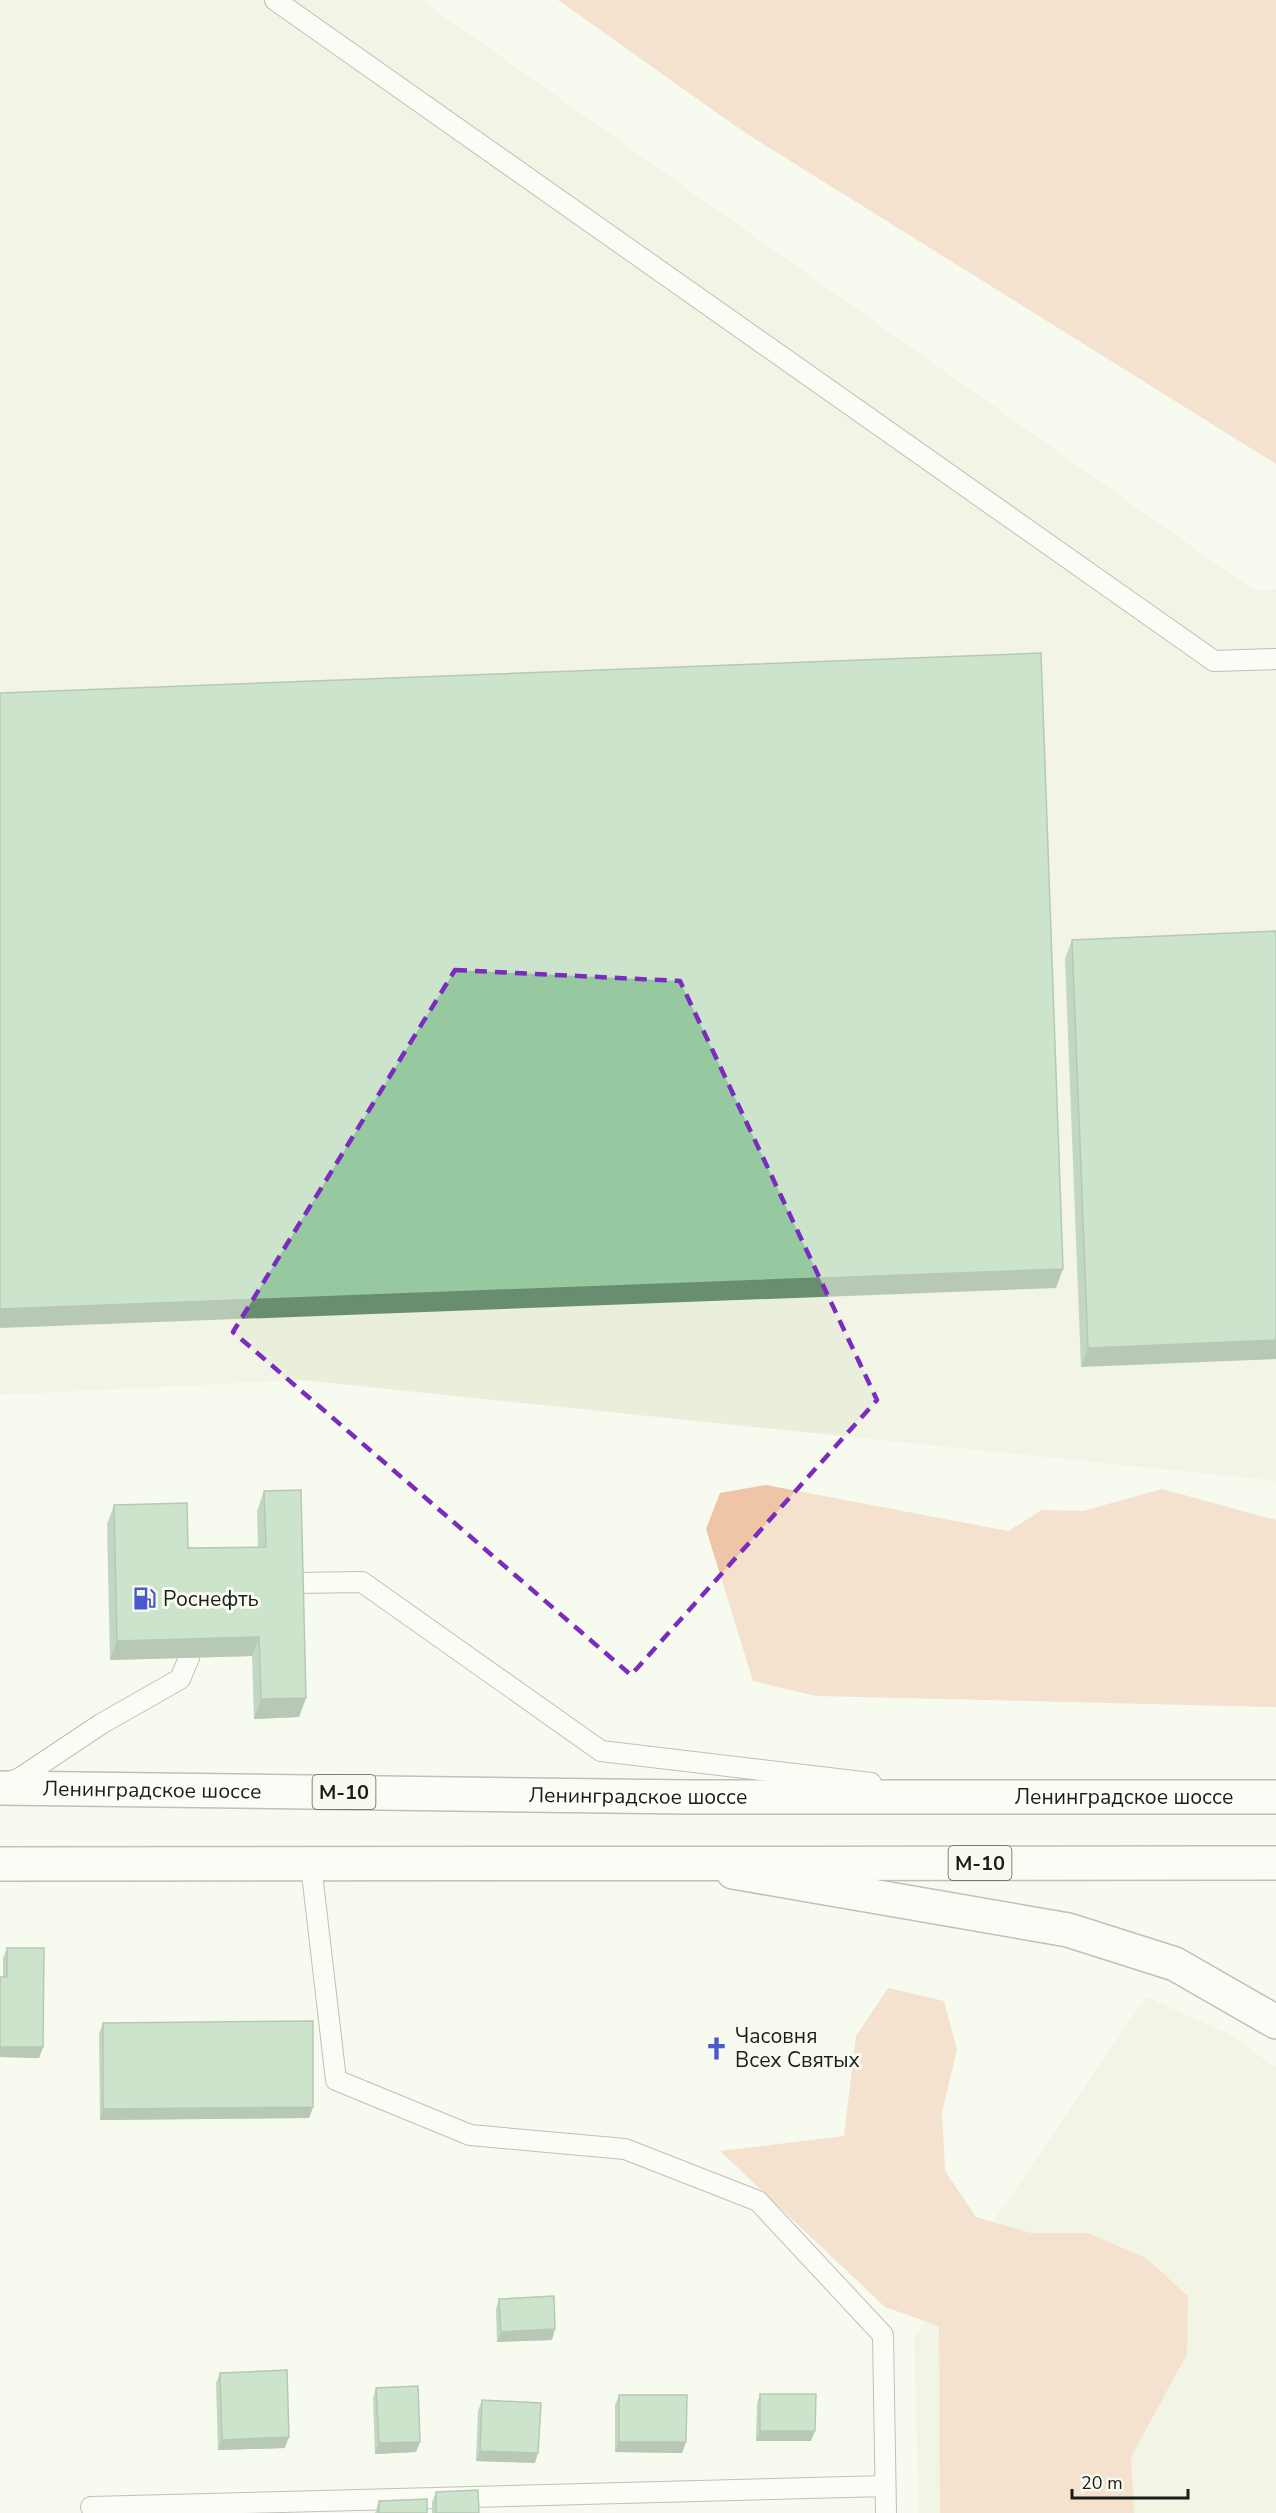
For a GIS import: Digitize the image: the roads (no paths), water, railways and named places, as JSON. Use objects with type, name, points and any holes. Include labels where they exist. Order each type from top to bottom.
[{"type":"main road","name":"Ленинградское шоссе","points":[[0,1787],[688,1797],[1276,1797]]},
{"type":"main road","name":"М-10","points":[[0,1864],[1276,1863]]},
{"type":"main road","points":[[684,1864],[1068,1930],[1175,1964],[1276,2022]]},
{"type":"lane","points":[[275,0],[1214,661],[1276,659]]},
{"type":"lane","points":[[296,1583],[362,1582],[601,1750],[857,1782],[1029,1798]]},
{"type":"lane","points":[[0,1787],[20,1779],[101,1724],[180,1679],[189,1658]]},
{"type":"lane","points":[[311,1865],[336,2080],[470,2135],[625,2149],[758,2201],[884,2335],[886,2513]]},
{"type":"lane","points":[[91,2507],[885,2486]]},
{"type":"place","name":"Роснефть","points":[[145,1599]]},
{"type":"place","name":"Часовня Всех Святых","points":[[717,2048]]}]
